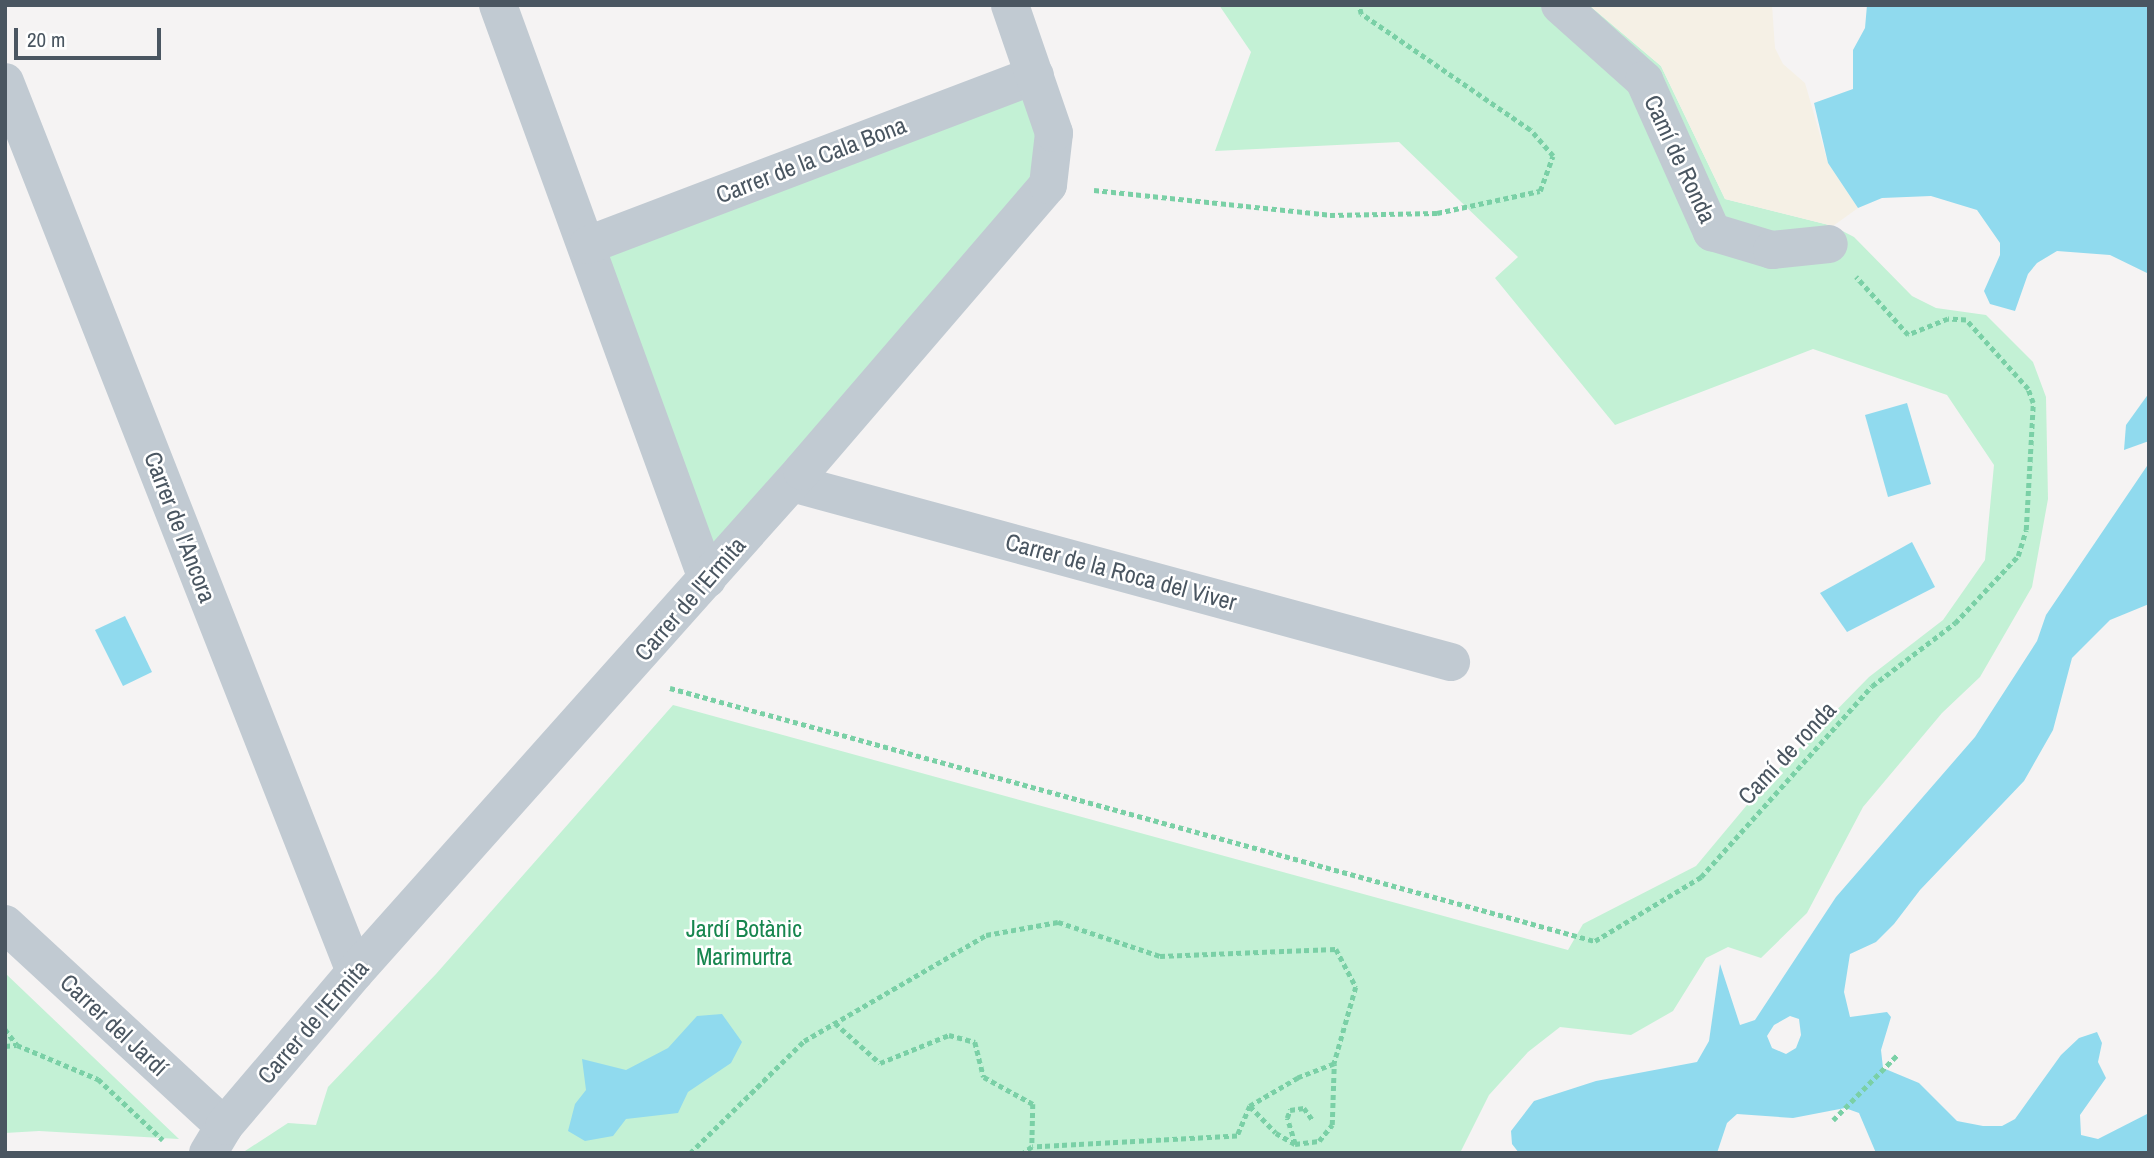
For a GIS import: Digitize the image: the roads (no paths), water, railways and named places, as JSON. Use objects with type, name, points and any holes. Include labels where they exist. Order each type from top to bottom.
[{"type":"street","points":[[498,5],[588,245],[707,579]]},
{"type":"street","name":"Carrer de l'Ermita","points":[[216,1139],[355,972],[792,483],[1048,185],[1054,134],[1010,5]]},
{"type":"street","name":"Camí de Ronda","points":[[1560,5],[1644,80],[1712,232],[1772,250],[1829,244]]},
{"type":"street","name":"Carrer de la Cala Bona","points":[[588,245],[1035,75]]},
{"type":"street","name":"Carrer de l'Ancora","points":[[5,82],[355,972]]},
{"type":"street","name":"Carrer de la Roca del Viver","points":[[792,483],[1451,662]]},
{"type":"street","name":"Carrer del Jardí","points":[[5,924],[216,1139]]},
{"type":"water","points":[[1867,5],[2149,5],[2149,274],[2110,255],[2057,251],[2037,263],[2028,274],[2015,311],[1990,304],[1984,291],[2000,255],[2000,243],[1977,210],[1931,196],[1882,198],[1858,208],[1828,163],[1814,103],[1853,89],[1853,50],[1865,28]]},
{"type":"water","points":[[2149,393],[2149,441],[2124,450],[2126,425]]},
{"type":"water","points":[[1907,403],[1931,484],[1888,497],[1865,415]]},
{"type":"water","points":[[2149,463],[2149,604],[2110,620],[2072,658],[2053,730],[2024,781],[1920,890],[1894,924],[1876,942],[1850,954],[1844,992],[1850,1017],[1887,1012],[1891,1017],[1881,1050],[1883,1068],[1919,1083],[1957,1121],[1983,1126],[2002,1126],[2015,1119],[2061,1055],[2079,1038],[2097,1032],[2102,1043],[2098,1062],[2106,1078],[2080,1115],[2081,1135],[2098,1139],[2149,1113],[2149,1153],[1876,1153],[1859,1113],[1845,1108],[1793,1118],[1737,1114],[1727,1123],[1717,1153],[1519,1153],[1512,1144],[1511,1131],[1534,1101],[1596,1081],[1697,1062],[1709,1041],[1720,964],[1740,1025],[1755,1020],[1836,897],[1975,737],[2037,641],[2046,615]],"holes":[[[1790,1016],[1799,1019],[1801,1035],[1796,1048],[1786,1054],[1772,1048],[1767,1036],[1774,1025]]]},
{"type":"water","points":[[1912,542],[1935,587],[1847,632],[1820,593]]},
{"type":"water","points":[[125,616],[152,672],[123,686],[95,630]]},
{"type":"water","points":[[722,1014],[742,1042],[731,1063],[688,1092],[678,1113],[626,1119],[613,1136],[585,1141],[568,1131],[575,1104],[586,1090],[582,1059],[626,1070],[668,1048],[697,1016]]},
{"type":"park label","name":"Jardí Botànic Marimurtra","points":[[744,943]]}]
